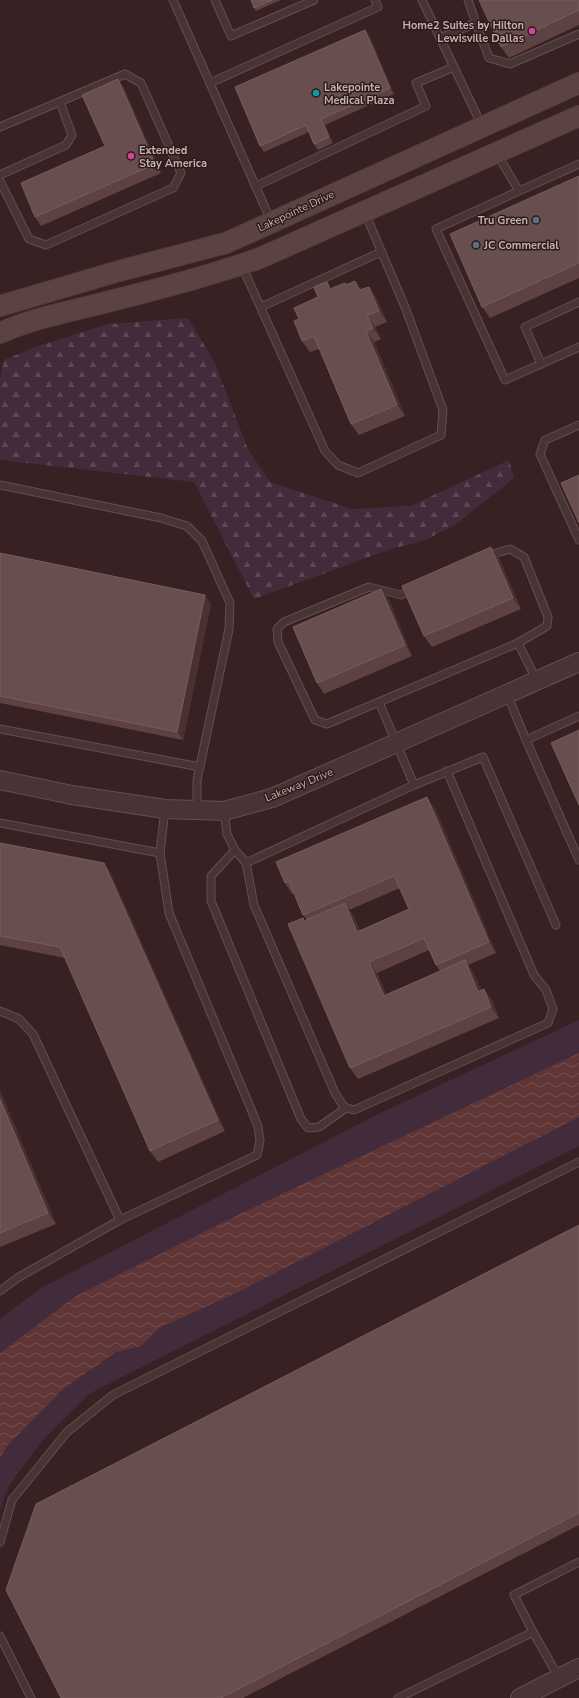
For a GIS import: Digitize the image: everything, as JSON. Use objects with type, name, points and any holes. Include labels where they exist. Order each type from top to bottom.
[{"type":"main road","name":"Lakepointe Drive","points":[[0,306],[119,271],[226,243],[579,83]]},
{"type":"main road","points":[[0,310],[5,331],[56,315],[192,281],[242,264],[579,116]]},
{"type":"main road","points":[[482,126],[496,153]]},
{"type":"street","name":"Lakeway Drive","points":[[0,780],[72,795],[164,809],[224,810],[272,798],[579,662]]},
{"type":"street","points":[[520,1698],[579,1668]]},
{"type":"lane","points":[[173,0],[271,222]]},
{"type":"lane","points":[[215,0],[231,36],[314,0]]},
{"type":"lane","points":[[210,83],[378,6],[376,0]]},
{"type":"lane","points":[[422,0],[482,126]]},
{"type":"lane","points":[[468,0],[489,58],[510,64],[579,34]]},
{"type":"lane","points":[[440,38],[476,23]]},
{"type":"lane","points":[[256,186],[426,106],[416,83],[454,67]]},
{"type":"lane","points":[[0,127],[125,74],[141,82],[180,173],[172,188],[46,245],[29,239],[0,182]]},
{"type":"lane","points":[[0,175],[66,145],[72,135],[60,102]]},
{"type":"lane","points":[[496,153],[519,191]]},
{"type":"lane","points":[[579,164],[436,229],[505,380],[579,347]]},
{"type":"lane","points":[[242,264],[324,451],[338,465],[358,473],[441,435],[443,410],[405,307],[364,211]]},
{"type":"lane","points":[[261,307],[381,252]]},
{"type":"lane","points":[[541,364],[525,327],[579,302]]},
{"type":"lane","points":[[579,425],[545,440],[540,454],[579,540]]},
{"type":"lane","points":[[0,485],[161,518],[187,526],[202,541],[230,603],[230,610],[229,629],[197,780],[198,810]]},
{"type":"lane","points":[[422,585],[401,595],[369,587],[284,622],[277,630],[278,642],[315,720],[327,724],[518,643],[547,626],[548,616],[524,557],[510,549],[491,554],[477,560]]},
{"type":"lane","points":[[518,643],[537,681]]},
{"type":"lane","points":[[507,694],[579,860]]},
{"type":"lane","points":[[379,702],[398,743],[414,785]]},
{"type":"lane","points":[[526,740],[579,716]]},
{"type":"lane","points":[[0,729],[200,767]]},
{"type":"lane","points":[[246,863],[414,785],[483,757],[556,925]]},
{"type":"lane","points":[[224,810],[227,834],[235,850],[246,863],[254,905],[334,1093],[344,1107],[354,1110],[548,1023],[553,1009],[546,990],[534,975],[447,771]]},
{"type":"lane","points":[[0,1291],[18,1277],[120,1220],[257,1155],[260,1141],[258,1126],[169,914],[160,853],[164,809]]},
{"type":"lane","points":[[0,823],[160,853]]},
{"type":"lane","points":[[235,850],[211,876],[211,901],[301,1119],[308,1128],[319,1127],[346,1108]]},
{"type":"lane","points":[[0,1011],[19,1019],[33,1034],[120,1220]]},
{"type":"lane","points":[[0,1542],[12,1500],[67,1432],[113,1395],[579,1162]]},
{"type":"lane","points":[[559,1678],[514,1595],[579,1562]]},
{"type":"lane","points":[[398,1698],[533,1632]]},
{"type":"lane","points":[[0,1636],[31,1698]]},
{"type":"green space","points":[[188,318],[214,361],[248,449],[270,482],[352,509],[410,506],[509,460],[514,478],[455,525],[423,541],[391,549],[254,599],[194,482],[0,460],[0,380],[4,360],[35,347],[108,324]]},
{"type":"green space","points":[[579,1020],[579,1146],[89,1394],[42,1441],[9,1486],[0,1510],[0,1319],[39,1289],[378,1114]]},
{"type":"water","points":[[579,1053],[579,1117],[236,1293],[159,1328],[141,1346],[116,1352],[63,1389],[7,1446],[0,1458],[0,1353],[76,1296],[242,1213]]},
{"type":"building","points":[[251,0],[272,0],[254,8]]},
{"type":"building","name":"Home2 Suites by Hilton Lewisville Dallas","points":[[479,0],[579,0],[579,10],[501,47]]},
{"type":"building","name":"Lakepointe Medical Plaza","points":[[365,30],[390,88],[321,119],[329,137],[314,144],[306,125],[260,146],[235,87]]},
{"type":"building","name":"Extended Stay America","points":[[118,79],[155,164],[35,217],[21,183],[105,146],[82,95]]},
{"type":"building","points":[[579,176],[579,263],[482,307],[450,234]]},
{"type":"building","points":[[355,281],[359,290],[369,287],[379,311],[367,315],[373,328],[366,331],[397,405],[351,424],[314,336],[302,341],[294,321],[299,319],[294,308],[318,297],[314,287],[327,282],[330,289]]},
{"type":"building","points":[[579,475],[579,523],[561,483]]},
{"type":"building","points":[[491,547],[513,598],[424,636],[402,586]]},
{"type":"building","points":[[0,553],[205,595],[177,732],[0,696]]},
{"type":"building","points":[[381,589],[405,645],[317,683],[293,627]]},
{"type":"building","points":[[579,730],[579,805],[551,743]]},
{"type":"building","points":[[427,797],[489,942],[436,965],[424,938],[369,962],[384,996],[465,960],[478,992],[484,989],[491,1007],[350,1068],[288,924],[303,918],[304,921],[345,903],[357,932],[409,909],[394,876],[303,915],[289,881],[285,883],[276,862]]},
{"type":"building","points":[[0,843],[104,863],[218,1120],[150,1151],[60,947],[0,936]]},
{"type":"building","points":[[0,1099],[48,1213],[0,1233]]},
{"type":"building","points":[[579,1225],[579,1513],[221,1698],[61,1698],[6,1590],[36,1504]]},
{"type":"place","name":"Home2 Suites by Hilton Lewisville Dallas","points":[[532,31]]},
{"type":"place","name":"Lakepointe Medical Plaza","points":[[316,93]]},
{"type":"place","name":"Extended Stay America","points":[[131,156]]},
{"type":"place","name":"Tru Green","points":[[536,220]]},
{"type":"place","name":"JC Commercial","points":[[476,245]]}]
